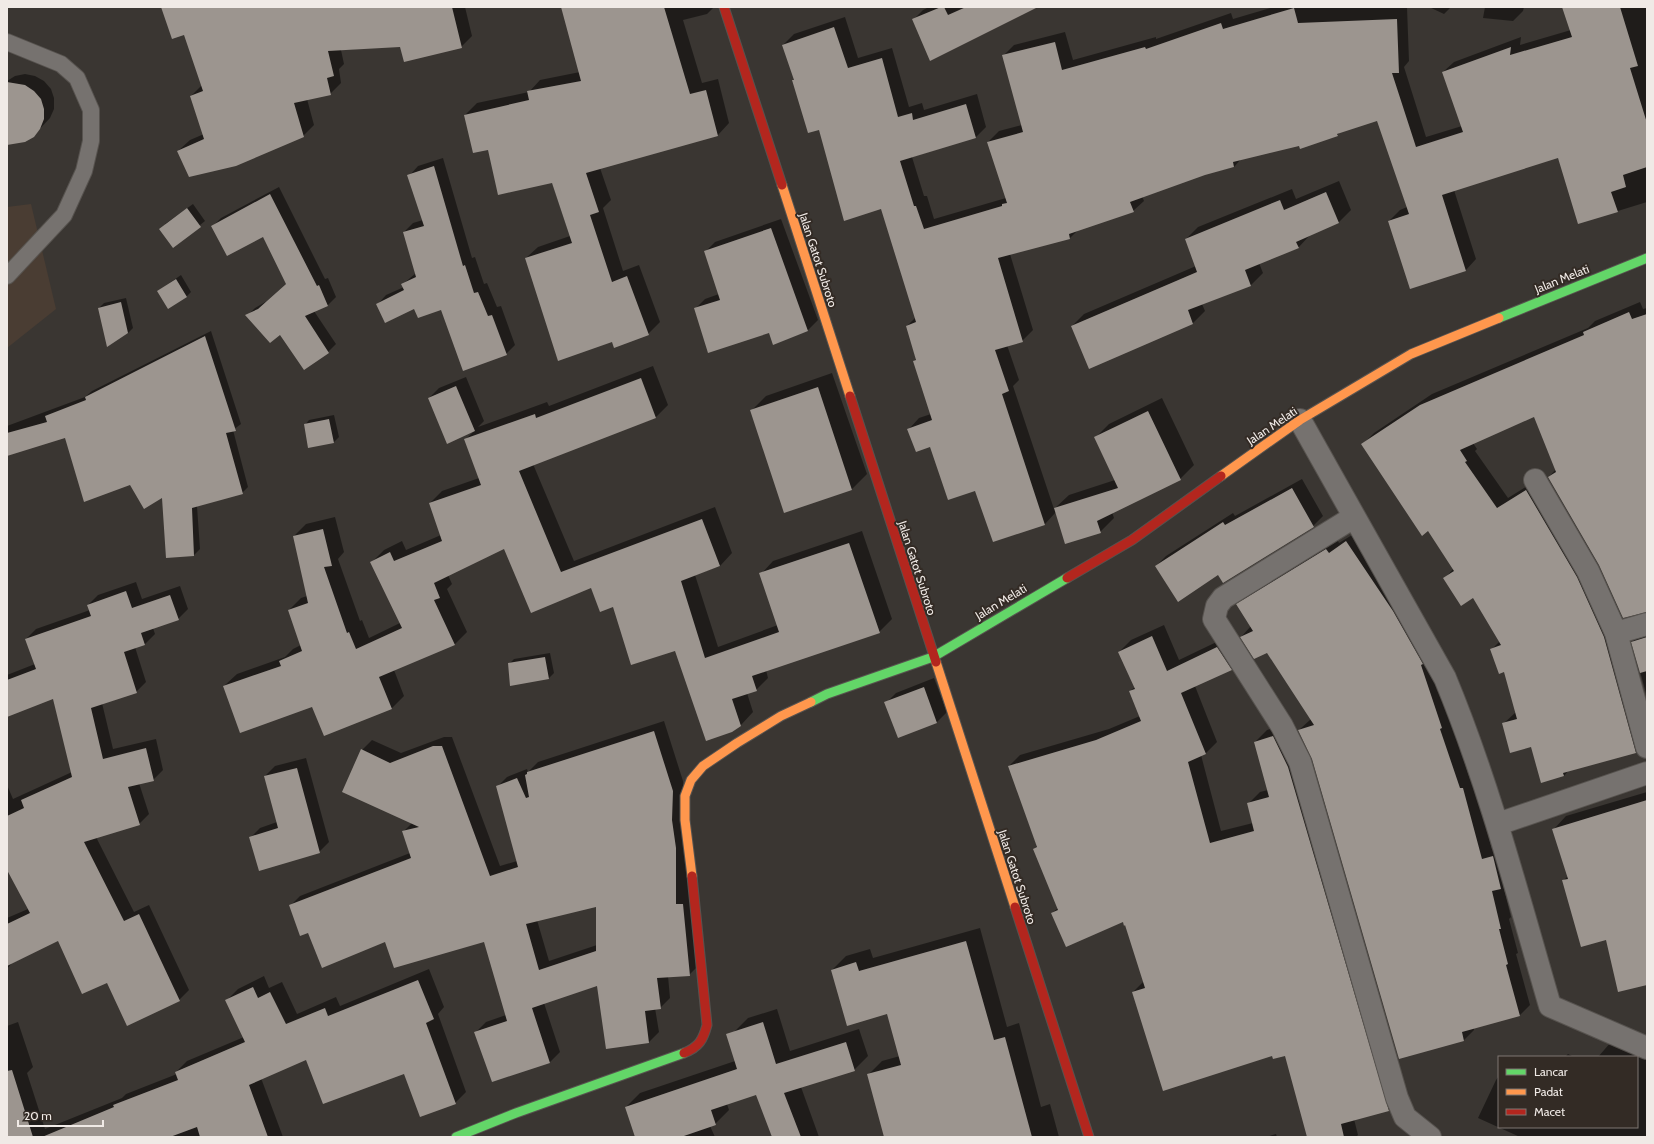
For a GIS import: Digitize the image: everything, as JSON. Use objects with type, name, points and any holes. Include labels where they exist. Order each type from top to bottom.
[{"type":"main road","name":"Jalan Gatot Subroto","points":[[724,7],[1089,1137]]},
{"type":"main road","name":"Jalan Melati","points":[[456,1137],[516,1113],[691,1050],[703,1039],[707,1025],[694,888],[685,820],[685,796],[691,780],[703,766],[736,743],[781,716],[827,694],[933,657],[1132,540],[1300,420],[1411,354],[1647,258]]},
{"type":"street","points":[[1300,420],[1445,678],[1462,719],[1498,824],[1550,1006],[1647,1048]]},
{"type":"street","points":[[1535,480],[1588,571],[1616,634],[1647,747]]},
{"type":"street","points":[[1354,517],[1223,598],[1217,606],[1214,619],[1282,726],[1300,762],[1397,1098],[1406,1117],[1430,1137]]},
{"type":"street","points":[[1616,634],[1647,624]]},
{"type":"street","points":[[1498,824],[1647,773]]},
{"type":"lane","points":[[7,42],[61,64],[77,78],[91,110],[91,141],[84,171],[64,215],[7,276]]},
{"type":"shaded area","points":[[31,204],[56,309],[7,348],[7,207]]},
{"type":"building","points":[[161,7],[452,7],[462,48],[404,62],[400,47],[328,51],[334,76],[327,78],[331,95],[294,103],[304,137],[236,166],[189,177],[177,151],[204,139],[190,96],[203,91],[184,35],[172,39]]},
{"type":"building","points":[[561,7],[664,7],[690,94],[706,90],[718,136],[586,173],[599,212],[590,215],[612,282],[627,276],[649,335],[614,348],[612,342],[558,361],[525,258],[572,243],[552,183],[498,195],[488,150],[473,153],[464,115],[529,100],[527,91],[581,81]]},
{"type":"building","points":[[944,7],[948,15],[966,7],[1038,7],[930,61],[912,19]]},
{"type":"building","points":[[1562,7],[1620,7],[1638,66],[1630,68],[1647,123],[1647,167],[1623,175],[1626,187],[1611,192],[1618,212],[1578,224],[1558,158],[1442,195],[1466,271],[1410,289],[1388,221],[1409,214],[1377,121],[1337,134],[1338,136],[1300,149],[1299,146],[1233,162],[1234,167],[1205,175],[1130,202],[1134,212],[1069,234],[1070,239],[998,258],[1023,342],[995,350],[1009,391],[1002,394],[1045,525],[993,542],[975,491],[948,500],[930,447],[916,452],[907,429],[932,420],[913,361],[916,360],[906,326],[916,322],[881,209],[844,221],[819,130],[808,133],[792,80],[794,80],[782,45],[834,27],[848,68],[882,58],[898,117],[912,113],[913,120],[966,104],[976,138],[900,161],[914,206],[916,206],[924,229],[1002,206],[1002,204],[1007,203],[987,142],[1023,132],[1002,55],[1055,42],[1062,70],[1145,47],[1146,49],[1221,23],[1223,29],[1294,8],[1298,23],[1397,19],[1399,73],[1392,73],[1416,147],[1463,132],[1442,72],[1511,47],[1510,55],[1572,37]]},
{"type":"building","points":[[7,82],[25,85],[34,91],[41,99],[44,109],[44,119],[40,129],[34,137],[25,142],[7,145]]},
{"type":"building","points":[[434,166],[463,266],[465,265],[474,293],[478,292],[488,316],[492,315],[507,355],[463,371],[441,310],[418,318],[414,309],[385,323],[376,304],[404,290],[401,284],[416,277],[403,232],[424,226],[407,175]]},
{"type":"building","points":[[1326,192],[1339,223],[1296,242],[1299,248],[1245,270],[1251,286],[1188,310],[1193,324],[1089,369],[1071,326],[1197,272],[1185,239],[1280,200],[1284,210]]},
{"type":"building","points":[[270,194],[317,286],[319,285],[328,306],[305,316],[329,353],[304,370],[280,335],[270,343],[245,315],[258,309],[286,284],[263,237],[227,256],[211,226]]},
{"type":"building","points":[[187,208],[201,227],[173,248],[159,229]]},
{"type":"building","points":[[771,228],[808,331],[773,345],[769,333],[708,353],[694,308],[720,300],[704,251]]},
{"type":"building","points":[[176,279],[187,297],[168,309],[157,291]]},
{"type":"building","points":[[121,302],[128,333],[107,347],[98,308]]},
{"type":"building","points":[[1629,312],[1632,319],[1647,314],[1647,612],[1623,618],[1599,565],[1548,477],[1556,472],[1534,417],[1460,450],[1467,461],[1465,462],[1497,508],[1526,490],[1577,577],[1604,637],[1636,753],[1563,773],[1564,776],[1541,783],[1531,747],[1510,753],[1502,723],[1517,719],[1504,672],[1499,674],[1490,649],[1501,645],[1473,598],[1461,606],[1443,578],[1454,571],[1428,531],[1422,536],[1361,444],[1420,405],[1584,335],[1583,332]]},
{"type":"building","points":[[205,336],[236,431],[226,433],[243,494],[192,508],[194,556],[166,558],[162,498],[144,509],[130,485],[84,502],[65,438],[7,456],[7,433],[47,422],[45,416],[86,400],[85,397]]},
{"type":"building","points":[[641,378],[656,418],[519,471],[561,572],[702,519],[720,566],[681,581],[705,658],[779,632],[759,573],[849,543],[880,633],[752,676],[757,691],[732,699],[741,726],[732,732],[706,741],[675,651],[631,665],[613,607],[600,612],[591,588],[531,613],[504,549],[434,583],[440,598],[434,600],[455,645],[379,677],[392,709],[324,736],[312,707],[240,733],[223,686],[281,666],[279,661],[302,651],[288,610],[308,603],[293,536],[323,529],[332,566],[324,567],[347,633],[349,632],[356,649],[402,628],[370,562],[390,552],[394,561],[442,541],[429,503],[481,485],[464,439],[535,414],[536,418]]},
{"type":"building","points":[[456,386],[475,431],[447,444],[428,398]]},
{"type":"building","points":[[818,387],[852,490],[784,513],[750,410]]},
{"type":"building","points":[[1148,411],[1181,480],[1097,521],[1101,533],[1065,544],[1054,508],[1118,488],[1094,437]]},
{"type":"building","points":[[329,419],[334,443],[308,448],[304,424]]},
{"type":"building","points":[[1292,488],[1314,527],[1223,583],[1218,575],[1178,602],[1155,566],[1223,522],[1225,525]]},
{"type":"building","points":[[1346,541],[1393,611],[1423,664],[1421,665],[1442,728],[1440,729],[1460,788],[1463,788],[1482,859],[1493,856],[1501,889],[1492,891],[1501,929],[1499,929],[1508,964],[1506,965],[1520,1016],[1462,1032],[1464,1041],[1399,1059],[1312,759],[1298,730],[1314,725],[1267,653],[1254,659],[1240,637],[1253,631],[1236,604],[1326,549],[1329,553]]},
{"type":"building","points":[[126,591],[132,608],[170,595],[179,620],[141,633],[145,645],[124,652],[137,693],[91,708],[103,759],[146,748],[154,781],[128,787],[140,825],[84,842],[124,921],[139,914],[180,1001],[127,1026],[107,983],[82,994],[58,941],[7,966],[7,924],[30,913],[7,870],[7,816],[24,808],[21,800],[72,777],[53,699],[7,717],[7,680],[36,669],[25,639],[91,616],[87,605]]},
{"type":"building","points":[[1152,636],[1167,671],[1217,647],[1232,670],[1181,693],[1206,754],[1188,762],[1210,843],[1254,831],[1247,803],[1269,797],[1254,742],[1273,736],[1288,767],[1389,1111],[1341,1124],[1344,1137],[1307,1137],[1285,1056],[1273,1059],[1272,1056],[1163,1091],[1132,992],[1145,988],[1125,925],[1124,926],[1123,922],[1066,947],[1051,913],[1058,910],[1033,849],[1037,847],[1008,766],[1096,740],[1141,721],[1129,691],[1135,689],[1118,652]]},
{"type":"building","points":[[1647,637],[1647,671],[1640,673],[1631,642]]},
{"type":"building","points":[[545,657],[549,679],[510,686],[508,663]]},
{"type":"building","points":[[924,687],[937,723],[898,738],[884,702]]},
{"type":"building","points":[[654,731],[673,791],[672,820],[676,848],[676,904],[683,904],[690,976],[657,978],[661,1009],[645,1011],[649,1043],[606,1049],[597,986],[532,1008],[550,1063],[492,1082],[474,1032],[507,1021],[484,942],[394,968],[385,942],[322,968],[308,933],[300,936],[289,905],[411,858],[402,831],[419,827],[342,792],[361,749],[390,763],[433,746],[442,746],[490,876],[518,867],[496,786],[517,778],[526,798],[529,797],[525,775],[527,772]],"holes":[[[596,907],[596,951],[539,970],[526,924]]]},
{"type":"building","points":[[297,768],[320,853],[259,871],[249,837],[278,828],[264,776]]},
{"type":"building","points":[[1647,800],[1647,985],[1618,992],[1606,940],[1581,947],[1562,880],[1568,879],[1552,829]]},
{"type":"building","points":[[966,941],[994,1040],[1005,1037],[1032,1137],[884,1137],[867,1074],[901,1065],[887,1014],[847,1026],[831,970],[856,962],[859,971]]},
{"type":"building","points":[[418,980],[434,1019],[426,1023],[456,1104],[420,1117],[404,1074],[323,1104],[306,1060],[249,1085],[268,1137],[200,1137],[197,1127],[170,1137],[42,1137],[114,1107],[113,1105],[178,1080],[175,1072],[245,1042],[225,1000],[253,987],[258,998],[270,992],[286,1024],[325,1008],[328,1016]]},
{"type":"building","points":[[763,1022],[776,1064],[846,1042],[855,1071],[784,1093],[801,1137],[772,1137],[756,1095],[711,1110],[716,1125],[681,1137],[635,1137],[625,1107],[737,1069],[726,1034]]},
{"type":"building","points":[[12,1070],[33,1137],[7,1137],[7,1071]]},
{"type":"traffic: fast","points":[[1499,318],[1647,258]]},
{"type":"traffic: fast","points":[[811,702],[827,694],[933,657],[1067,578]]},
{"type":"traffic: fast","points":[[456,1137],[516,1113],[684,1053]]},
{"type":"traffic: slow","points":[[782,185],[850,396]]},
{"type":"traffic: slow","points":[[1221,476],[1300,420],[1411,354],[1499,318]]},
{"type":"traffic: slow","points":[[936,662],[1015,907]]},
{"type":"traffic: slow","points":[[692,876],[685,820],[685,796],[691,780],[703,766],[737,743],[781,716],[811,702]]},
{"type":"traffic: jam","points":[[724,7],[782,185]]},
{"type":"traffic: jam","points":[[850,396],[936,662]]},
{"type":"traffic: jam","points":[[1067,578],[1132,540],[1221,476]]},
{"type":"traffic: jam","points":[[684,1053],[700,1042],[707,1025],[692,876]]},
{"type":"traffic: jam","points":[[1015,907],[1089,1137]]}]
